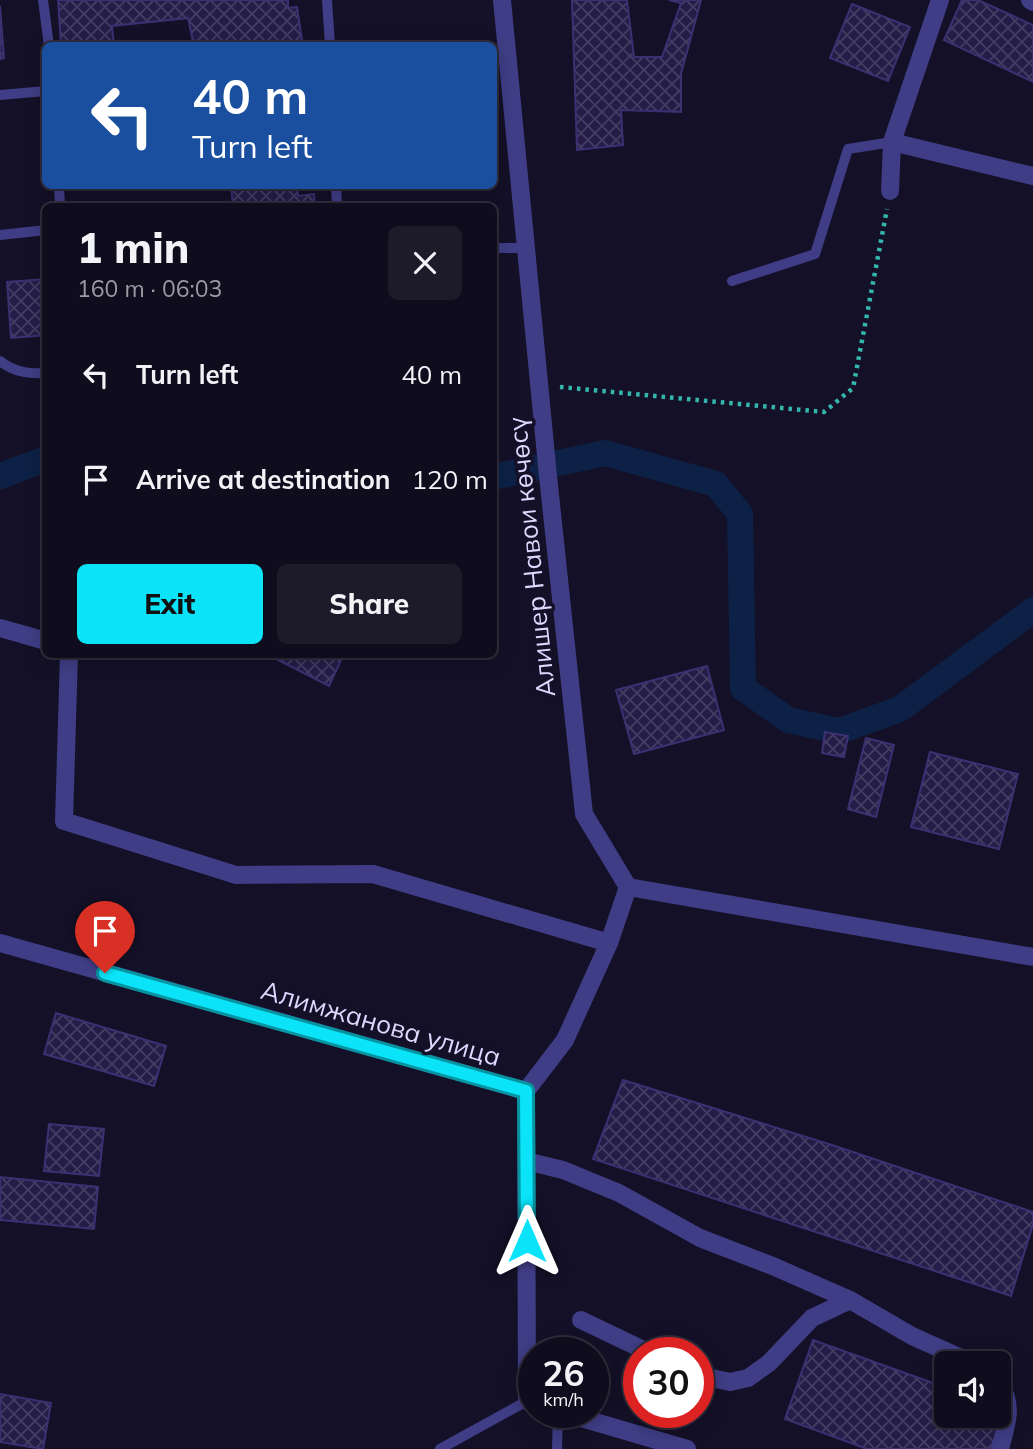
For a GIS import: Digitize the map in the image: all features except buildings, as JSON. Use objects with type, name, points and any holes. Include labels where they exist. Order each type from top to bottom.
[{"type":"street","name":"Алишер Навои көчөсү","points":[[502,0],[584,814],[628,887]]},
{"type":"street","points":[[890,191],[892,142],[940,0]]},
{"type":"street","points":[[892,142],[1033,176]]},
{"type":"street","points":[[0,628],[42,640]]},
{"type":"street","points":[[69,658],[64,821],[236,875],[373,874],[609,943]]},
{"type":"street","points":[[628,887],[1033,957]]},
{"type":"street","name":"Алимжанова улица","points":[[0,943],[526,1091],[565,1041],[609,943],[628,887]]},
{"type":"street","points":[[526,1091],[529,1337]]},
{"type":"street","points":[[526,1161],[563,1170],[619,1193],[700,1238],[850,1300],[912,1336],[945,1351]]},
{"type":"street","points":[[714,1378],[730,1382],[748,1378],[769,1363],[812,1318],[850,1300]]},
{"type":"street","points":[[581,1320],[623,1340]]},
{"type":"street","points":[[609,1426],[687,1449]]},
{"type":"street","points":[[1000,1449],[1005,1428]]},
{"type":"lane","points":[[43,0],[48,42]]},
{"type":"lane","points":[[327,0],[330,42]]},
{"type":"lane","points":[[0,95],[42,91]]},
{"type":"lane","points":[[732,281],[815,254],[848,149],[892,142]]},
{"type":"lane","points":[[0,234],[42,230]]},
{"type":"lane","points":[[497,247],[525,248]]},
{"type":"lane","points":[[0,361],[10,369],[42,373]]},
{"type":"lane","points":[[440,1449],[518,1408]]},
{"type":"lane","points":[[557,1449],[559,1428]]},
{"type":"path","points":[[541,386],[824,412],[852,388],[890,191]]},
{"type":"waterway","points":[[497,476],[605,453],[716,484],[740,514],[743,688],[788,720],[839,731],[900,709],[1033,610]]},
{"type":"waterway","points":[[0,476],[42,460]]},
{"type":"route","points":[[105,973],[526,1091],[527,1241]]}]
